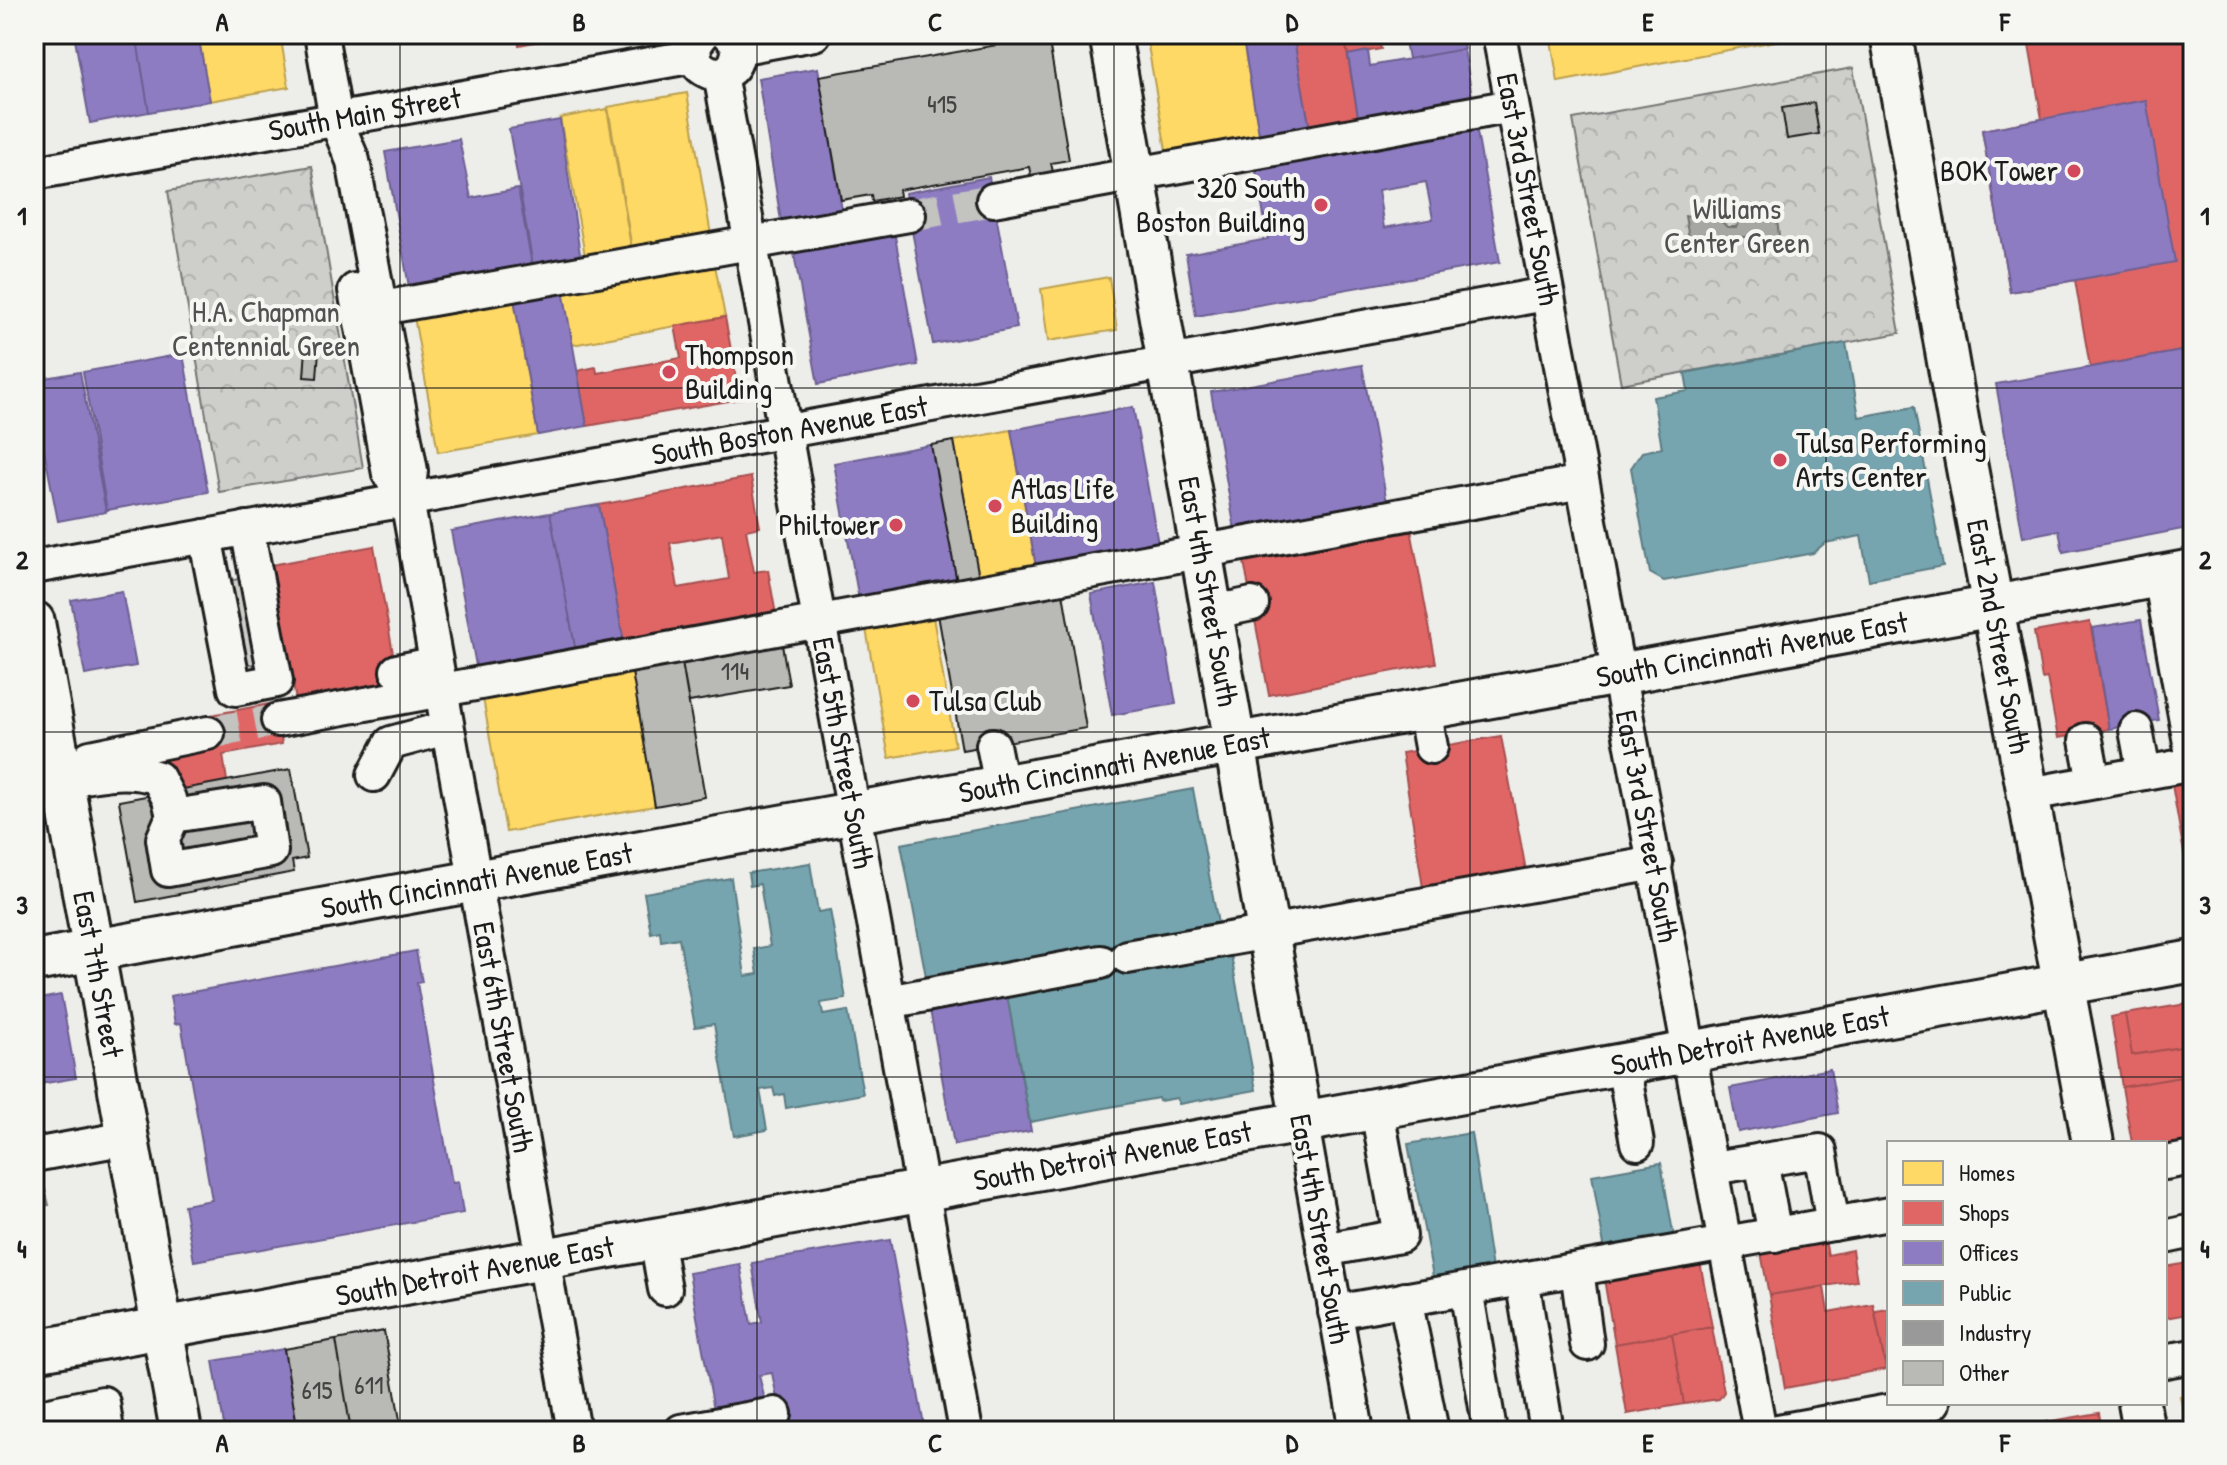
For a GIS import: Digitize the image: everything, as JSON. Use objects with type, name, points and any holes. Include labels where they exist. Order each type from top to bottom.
[{"type":"main road","name":"East 4th Street South","points":[[1110,34],[1203,551],[1233,608],[1235,743],[1302,1124]]},
{"type":"main road","name":"East 2nd Street South","points":[[1891,34],[2093,1141]]},
{"type":"main road","name":"South Cincinnati Avenue East","points":[[34,961],[1995,605],[2184,578]]},
{"type":"main road","name":"East 7th Street","points":[[34,622],[181,1431]]},
{"type":"main road","name":"South Detroit Avenue East","points":[[34,1351],[2193,961]]},
{"type":"main road","points":[[2139,1405],[2144,1431]]},
{"type":"street","name":"East 6th Street South","points":[[321,34],[336,120],[333,164],[411,471],[407,500],[436,677],[574,1431]]},
{"type":"street","name":"South Main Street","points":[[34,173],[814,34]]},
{"type":"street","name":"East 3rd Street South","points":[[1499,34],[1760,1431]]},
{"type":"street","name":"East 5th Street South","points":[[717,49],[966,1431]]},
{"type":"street","points":[[993,200],[1512,106]]},
{"type":"street","points":[[370,310],[909,215]]},
{"type":"street","name":"South Boston Avenue East","points":[[34,567],[1546,294]]},
{"type":"street","points":[[278,720],[436,677],[820,624],[1582,482]]},
{"type":"street","points":[[205,536],[235,689],[276,681],[247,528]]},
{"type":"street","points":[[2030,794],[2193,762],[2184,578]]},
{"type":"street","points":[[397,671],[436,677]]},
{"type":"street","points":[[1424,709],[1431,747]]},
{"type":"street","points":[[374,775],[391,743],[446,728]]},
{"type":"street","points":[[2136,730],[2144,773]]},
{"type":"street","points":[[61,772],[208,733]]},
{"type":"street","points":[[2086,740],[2094,782]]},
{"type":"street","points":[[993,745],[1001,785]]},
{"type":"street","points":[[61,772],[139,771],[158,778],[169,799],[173,816]]},
{"type":"street","points":[[888,1002],[1269,930],[1656,863]]},
{"type":"street","points":[[1623,1064],[1637,1143]]},
{"type":"street","points":[[1324,1250],[1400,1236],[1377,1110]]},
{"type":"street","name":"East 4th Street South","points":[[1302,1124],[1357,1431]]},
{"type":"street","points":[[34,1155],[127,1138]]},
{"type":"street","points":[[1712,1168],[1820,1151],[1833,1224]]},
{"type":"street","points":[[2167,1163],[2193,1158]]},
{"type":"street","points":[[1761,1160],[1775,1235]]},
{"type":"street","points":[[1335,1312],[1887,1214]]},
{"type":"street","points":[[2167,1237],[2193,1231]]},
{"type":"street","points":[[656,1238],[665,1289]]},
{"type":"street","points":[[1577,1270],[1587,1344]]},
{"type":"street","points":[[1522,1279],[1547,1431]]},
{"type":"street","points":[[1466,1289],[1490,1431]]},
{"type":"street","points":[[1405,1299],[1432,1431]]},
{"type":"street","points":[[2167,1361],[2193,1356]]},
{"type":"street","points":[[34,1417],[103,1403],[107,1431]]},
{"type":"street","points":[[1778,1431],[1868,1423],[1923,1413]]},
{"type":"street","points":[[675,1423],[740,1426],[775,1414]]},
{"type":"green space","name":"Williams Center Green","points":[[1853,68],[1900,333],[1621,384],[1573,119]]},
{"type":"green space","name":"H.A. Chapman Centennial Green","points":[[312,166],[363,468],[219,492],[168,191]]},
{"type":"green space","points":[[246,578],[258,666],[246,663],[226,581]]},
{"type":"shaded area","points":[[1765,204],[1776,211],[1780,244],[1769,246],[1754,236],[1727,239],[1718,246],[1710,247],[1700,236],[1689,238],[1685,216],[1711,211],[1727,227],[1736,227],[1750,207]]},
{"type":"building: Homes","points":[[198,34],[280,34],[289,87],[210,101]]},
{"type":"building: Homes","points":[[1146,34],[1242,34],[1260,139],[1167,156]]},
{"type":"building: Homes","points":[[1550,34],[1791,34],[1792,38],[1558,82]]},
{"type":"building: Homes","points":[[687,93],[712,241],[633,255],[608,107]]},
{"type":"building: Homes","points":[[607,109],[632,252],[586,261],[560,118]]},
{"type":"building: Homes","points":[[713,255],[725,317],[572,345],[562,284]]},
{"type":"building: Homes","points":[[1109,277],[1117,330],[1048,341],[1041,289]]},
{"type":"building: Homes","points":[[513,293],[538,435],[438,452],[413,311]]},
{"type":"building: Homes","name":"Atlas Life Building","points":[[1011,430],[1037,572],[980,583],[954,441]]},
{"type":"building: Homes","name":"Tulsa Club","points":[[933,617],[955,746],[889,758],[866,629]]},
{"type":"building: Homes","points":[[631,666],[655,806],[506,832],[482,692]]},
{"type":"building: Homes","points":[[2193,1393],[2193,1431],[2187,1431],[2180,1396]]},
{"type":"building: Shops","points":[[517,34],[554,34],[555,38],[519,45]]},
{"type":"building: Shops","points":[[1293,34],[1344,34],[1359,122],[1310,130]]},
{"type":"building: Shops","points":[[1344,34],[1378,34],[1381,49],[1348,55]]},
{"type":"building: Shops","points":[[1948,34],[2001,34],[1950,43]]},
{"type":"building: Shops","points":[[2027,34],[2193,34],[2193,349],[2090,367],[2075,280],[2010,292],[1982,130],[2042,119]]},
{"type":"building: Shops","name":"Thompson Building","points":[[725,317],[740,399],[587,426],[577,371],[596,367],[597,373],[681,358],[675,326]]},
{"type":"building: Shops","points":[[751,477],[760,527],[746,530],[754,572],[768,570],[776,615],[624,643],[599,505]],"holes":[[[722,534],[729,579],[678,588],[670,543]]]},
{"type":"building: Shops","points":[[1410,524],[1436,663],[1269,695],[1243,556]]},
{"type":"building: Shops","points":[[374,546],[399,687],[297,706],[271,565]]},
{"type":"building: Shops","points":[[2090,622],[2109,729],[2058,738],[2047,678],[2042,679],[2034,632]]},
{"type":"building: Shops","points":[[275,703],[282,744],[223,755],[227,781],[168,792],[161,750],[209,736],[205,716]]},
{"type":"building: Shops","points":[[1501,736],[1527,876],[1424,894],[1402,753]]},
{"type":"building: Shops","points":[[2193,776],[2193,904],[2171,779]]},
{"type":"building: Shops","points":[[2193,1003],[2193,1045],[2132,1055],[2125,1014]]},
{"type":"building: Shops","points":[[2125,1014],[2132,1055],[2193,1045],[2193,1075],[2122,1087],[2111,1017]]},
{"type":"building: Shops","points":[[2193,1075],[2193,1147],[2167,1152],[2167,1141],[2132,1141],[2122,1087]]},
{"type":"building: Shops","points":[[1824,1236],[1828,1255],[1852,1250],[1857,1281],[1769,1295],[1760,1247]]},
{"type":"building: Shops","points":[[1699,1256],[1712,1327],[1615,1344],[1603,1273]]},
{"type":"building: Shops","points":[[2193,1262],[2193,1313],[2167,1318],[2167,1267]]},
{"type":"building: Shops","points":[[1824,1287],[1828,1312],[1873,1304],[1886,1369],[1785,1388],[1769,1295]]},
{"type":"building: Shops","points":[[1887,1309],[1887,1360],[1884,1361],[1875,1311]]},
{"type":"building: Shops","points":[[1712,1327],[1724,1392],[1719,1399],[1684,1404],[1672,1334]]},
{"type":"building: Shops","points":[[1672,1334],[1684,1404],[1627,1414],[1615,1344]]},
{"type":"building: Shops","points":[[2099,1413],[2102,1431],[2018,1431],[2017,1427]]},
{"type":"building: Offices","points":[[74,34],[136,34],[149,112],[90,123]]},
{"type":"building: Offices","points":[[136,34],[198,34],[210,101],[149,112]]},
{"type":"building: Offices","points":[[1242,34],[1293,34],[1310,130],[1260,139]]},
{"type":"building: Offices","points":[[1404,34],[1461,34],[1464,49],[1408,59]]},
{"type":"building: Offices","points":[[1464,49],[1473,102],[1359,122],[1348,55],[1368,51],[1370,66]]},
{"type":"building: Offices","points":[[818,68],[843,216],[782,227],[758,78]]},
{"type":"building: Offices","name":"BOK Tower","points":[[2146,100],[2175,262],[2010,292],[1982,130]]},
{"type":"building: Offices","points":[[560,120],[581,261],[534,271],[509,129]]},
{"type":"building: Offices","name":"320 South Boston Building","points":[[1475,121],[1500,262],[1196,316],[1186,254],[1268,239],[1254,160]],"holes":[[[1426,182],[1433,219],[1384,228],[1378,190]]]},
{"type":"building: Offices","points":[[459,139],[471,198],[518,189],[532,265],[409,287],[385,152]]},
{"type":"building: Offices","points":[[989,177],[1017,328],[933,344],[905,193]]},
{"type":"building: Offices","points":[[893,225],[918,365],[818,384],[792,243]]},
{"type":"building: Offices","points":[[562,284],[587,426],[538,435],[513,293]]},
{"type":"building: Offices","points":[[2193,349],[2193,527],[2063,552],[2059,530],[2023,537],[1996,384]]},
{"type":"building: Offices","points":[[183,354],[208,492],[107,510],[83,372]]},
{"type":"building: Offices","points":[[1362,365],[1388,508],[1236,536],[1211,392]]},
{"type":"building: Offices","points":[[80,372],[106,512],[58,521],[34,399],[34,380]]},
{"type":"building: Offices","points":[[1133,407],[1159,549],[1037,572],[1011,430]]},
{"type":"building: Offices","name":"Philtower","points":[[931,445],[958,587],[860,605],[834,463]]},
{"type":"building: Offices","points":[[599,505],[624,643],[576,652],[550,513]]},
{"type":"building: Offices","points":[[550,513],[576,652],[477,671],[451,531]]},
{"type":"building: Offices","points":[[1155,582],[1176,704],[1112,715],[1091,594]]},
{"type":"building: Offices","points":[[122,591],[136,666],[85,675],[71,600]]},
{"type":"building: Offices","points":[[2141,620],[2159,720],[2109,729],[2092,628]]},
{"type":"building: Offices","points":[[416,951],[422,982],[417,983],[452,1183],[458,1182],[463,1213],[194,1261],[184,1205],[212,1200],[181,1023],[175,1024],[170,996]]},
{"type":"building: Offices","points":[[1006,989],[1031,1131],[954,1145],[929,1004]]},
{"type":"building: Offices","points":[[61,995],[76,1078],[34,1085],[34,1000]]},
{"type":"building: Offices","points":[[1830,1069],[1838,1113],[1738,1132],[1730,1088]]},
{"type":"building: Offices","points":[[890,1240],[925,1431],[770,1431],[778,1403],[772,1373],[759,1375],[766,1405],[715,1415],[689,1273],[740,1264],[751,1324],[762,1322],[752,1263]]},
{"type":"building: Offices","points":[[284,1349],[298,1431],[225,1431],[213,1361]]},
{"type":"building: Public","name":"Tulsa Performing Arts Center","points":[[1846,343],[1859,417],[1914,407],[1943,566],[1869,580],[1861,536],[1825,543],[1813,553],[1664,581],[1650,573],[1631,468],[1642,452],[1662,448],[1653,397],[1688,391],[1685,373]]},
{"type":"building: Public","points":[[1193,789],[1219,929],[1125,946],[1130,974],[1157,969],[1156,964],[1230,950],[1256,1090],[1179,1104],[1177,1098],[1159,1101],[1158,1098],[1030,1122],[1006,989],[928,987],[901,844]]},
{"type":"building: Public","points":[[810,863],[818,912],[830,910],[846,999],[821,1003],[823,1015],[848,1011],[863,1094],[786,1108],[784,1094],[775,1096],[773,1088],[760,1090],[767,1130],[734,1136],[714,1024],[695,1027],[679,938],[661,941],[660,931],[651,933],[644,893],[731,878],[745,976],[758,974],[754,949],[770,946],[760,884],[750,886],[748,873]]},
{"type":"building: Public","points":[[1471,1133],[1493,1275],[1435,1287],[1408,1144]]},
{"type":"building: Public","points":[[1661,1163],[1675,1244],[1605,1251],[1592,1175]]},
{"type":"building: Industry","points":[[38,1163],[49,1205],[34,1208],[34,1164]]},
{"type":"building: Other","points":[[1048,36],[1069,160],[1051,163],[1053,172],[1031,176],[1029,167],[899,190],[900,196],[872,201],[871,195],[841,200],[819,76]]},
{"type":"building: Other","points":[[1814,103],[1819,134],[1787,139],[1782,108]]},
{"type":"building: Other","points":[[306,349],[319,350],[317,378],[304,377]]},
{"type":"building: Other","points":[[954,441],[980,583],[958,587],[931,445]]},
{"type":"building: Other","points":[[1062,587],[1086,728],[962,750],[937,609]]},
{"type":"building: Other","points":[[781,639],[789,685],[689,702],[681,657]]},
{"type":"building: Other","points":[[681,657],[705,797],[655,806],[631,666]]},
{"type":"building: Other","points":[[291,769],[307,858],[292,861],[294,872],[137,902],[119,801]]},
{"type":"building: Other","points":[[384,1331],[402,1431],[351,1431],[336,1340]]},
{"type":"building: Other","points":[[336,1340],[351,1431],[298,1431],[284,1349]]},
{"type":"tunnel","points":[[909,215],[993,200]]},
{"type":"tunnel","points":[[208,733],[278,720]]},
{"type":"place","name":"BOK Tower","points":[[2074,171]]},
{"type":"place","name":"320 South Boston Building","points":[[1321,205]]},
{"type":"place","name":"Thompson Building","points":[[669,372]]},
{"type":"place","name":"Tulsa Performing Arts Center","points":[[1780,460]]},
{"type":"place","name":"Atlas Life Building","points":[[995,506]]},
{"type":"place","name":"Philtower","points":[[896,525]]},
{"type":"place","name":"Tulsa Club","points":[[913,701]]}]
